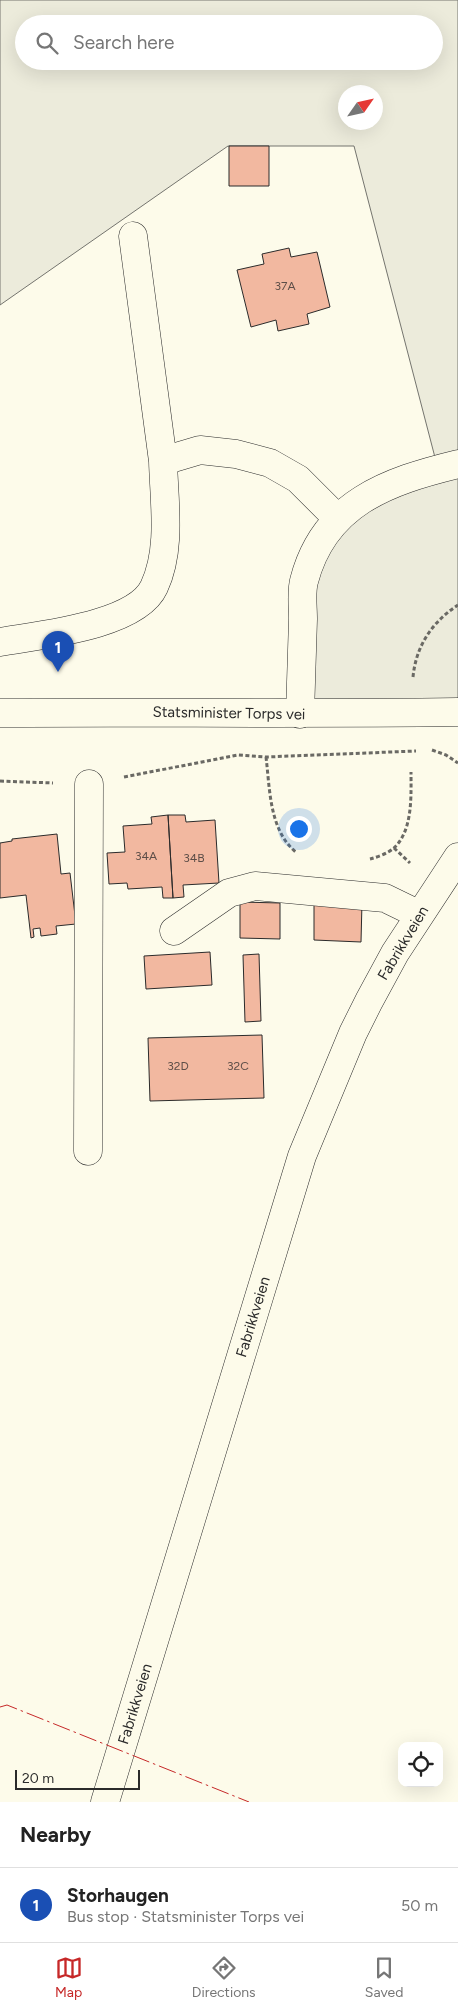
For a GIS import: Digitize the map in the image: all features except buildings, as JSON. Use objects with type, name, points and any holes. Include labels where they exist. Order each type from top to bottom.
[{"type":"main road","points":[[0,642],[97,624],[122,614],[141,603],[154,588],[161,566],[165,537],[163,461],[133,236]]},
{"type":"main road","points":[[163,461],[200,450],[236,454],[270,463],[298,480],[337,518]]},
{"type":"main road","points":[[300,714],[304,582],[317,547],[337,518],[370,494],[420,473],[458,464]]},
{"type":"main road","name":"Statsminister Torps vei","points":[[0,713],[300,714],[458,712]]},
{"type":"main road","points":[[88,1151],[89,784]]},
{"type":"main road","name":"Fabrikkveien","points":[[105,1802],[302,1156],[369,1001],[394,953],[458,857]]},
{"type":"main road","points":[[174,931],[229,893],[255,886],[384,898],[420,915]]},
{"type":"path","points":[[413,682],[415,661],[426,635],[444,614],[458,605]]},
{"type":"path","points":[[0,781],[89,784],[238,755],[266,756],[432,750],[446,754],[458,763]]},
{"type":"path","points":[[266,756],[273,814],[286,844],[299,854]]},
{"type":"path","points":[[364,860],[394,848],[403,835],[411,806],[412,772]]},
{"type":"shaded area","points":[[0,0],[458,0],[458,712],[300,714],[304,582],[337,518],[438,469],[354,146],[228,146],[0,305]]},
{"type":"power","points":[[0,1707],[7,1705],[249,1802]]},
{"type":"place","name":"Storhaugen","points":[[58,672]]}]
